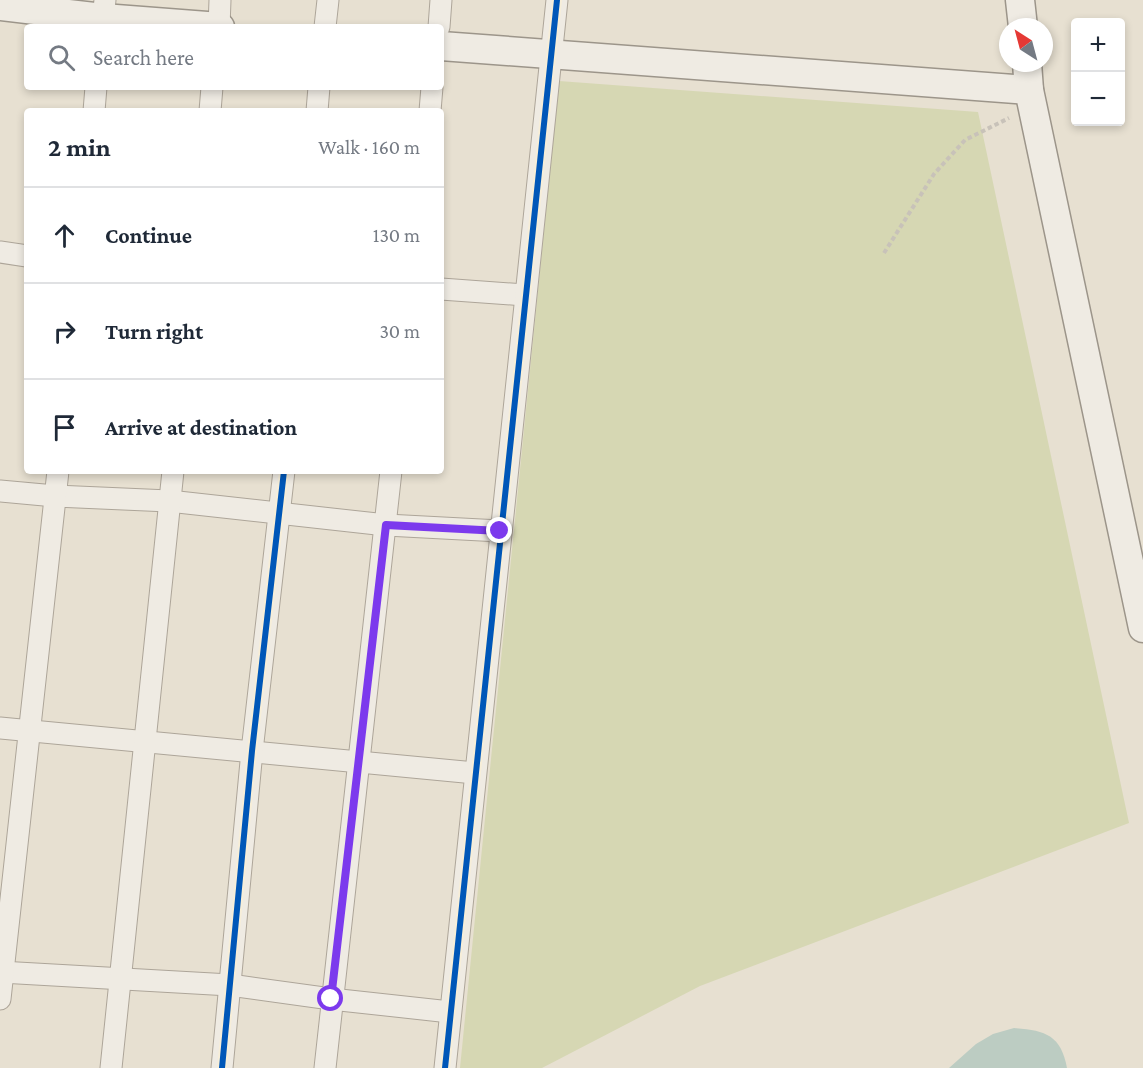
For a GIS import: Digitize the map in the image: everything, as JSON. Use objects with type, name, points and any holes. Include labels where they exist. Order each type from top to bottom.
[{"type":"street","points":[[219,24],[220,0]]},
{"type":"street","points":[[325,24],[328,0]]},
{"type":"street","points":[[438,24],[441,0]]},
{"type":"street","points":[[445,1068],[557,0]]},
{"type":"street","points":[[1020,0],[1022,18]]},
{"type":"street","points":[[0,6],[190,24]]},
{"type":"street","points":[[444,46],[1030,86],[1137,574],[1143,628]]},
{"type":"street","points":[[94,108],[96,90]]},
{"type":"street","points":[[210,108],[212,90]]},
{"type":"street","points":[[317,108],[319,90]]},
{"type":"street","points":[[430,108],[432,90]]},
{"type":"street","points":[[0,252],[24,256]]},
{"type":"street","points":[[444,289],[525,295]]},
{"type":"street","points":[[0,999],[1,972],[58,474]]},
{"type":"street","points":[[111,1068],[172,474]]},
{"type":"street","points":[[222,1068],[252,751],[284,474]]},
{"type":"street","points":[[325,1068],[391,474]]},
{"type":"street","points":[[0,491],[169,501],[386,525],[500,531]]},
{"type":"street","points":[[0,728],[475,773]]},
{"type":"street","points":[[1,972],[230,984],[331,999],[450,1012]]},
{"type":"path","points":[[884,253],[934,174],[965,140],[1030,86]]},
{"type":"green space","points":[[559,81],[978,112],[1129,823],[700,986],[542,1068],[460,1068]]},
{"type":"shaded area","points":[[1014,1028],[1035,1030],[1050,1036],[1061,1048],[1067,1068],[949,1068],[976,1044],[993,1034]]},
{"type":"cycle path","points":[[445,1068],[557,0]]},
{"type":"cycle path","points":[[222,1068],[252,751],[284,474]]},
{"type":"route","points":[[331,999],[386,525],[500,531]]}]
